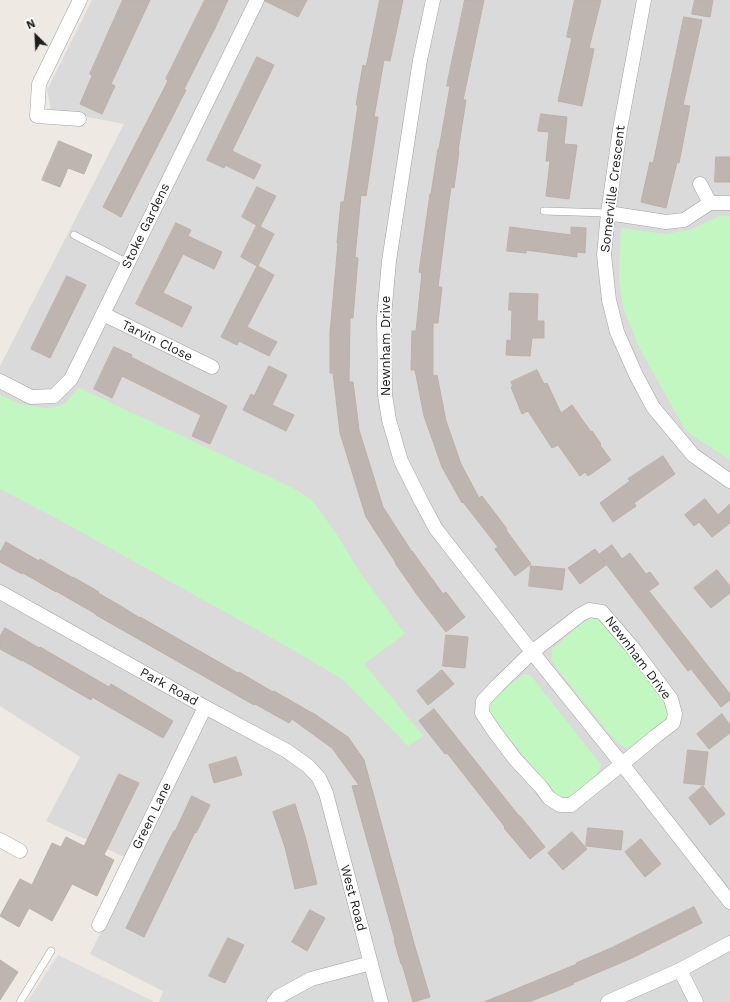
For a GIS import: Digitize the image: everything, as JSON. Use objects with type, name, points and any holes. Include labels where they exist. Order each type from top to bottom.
[{"type":"street","points":[[79,119],[37,116],[39,84],[80,0]]},
{"type":"street","name":"Stoke Gardens","points":[[0,381],[32,397],[54,396],[71,379],[257,0]]},
{"type":"street","name":"Newnham Drive","points":[[433,0],[420,60],[389,261],[384,317],[385,395],[389,420],[401,461],[436,529],[730,902]]},
{"type":"street","name":"Somerville Crescent","points":[[644,0],[620,129],[608,213],[604,255],[609,300],[617,332],[636,375],[653,406],[693,455],[730,482]]},
{"type":"street","points":[[700,184],[710,203]]},
{"type":"street","points":[[608,213],[666,222],[684,220],[710,203],[730,203]]},
{"type":"street","name":"Tarvin Close","points":[[103,314],[212,367]]},
{"type":"street","name":"Park Road","points":[[0,592],[205,707],[287,751],[308,766],[319,778],[326,793]]},
{"type":"street","name":"Newnham Drive","points":[[589,610],[602,612],[632,648],[671,700],[675,714],[673,723],[622,764],[571,805],[560,805],[549,798],[515,759],[482,713],[482,701],[532,652],[580,615],[589,610]]},
{"type":"street","name":"Green Lane","points":[[98,925],[205,707]]},
{"type":"street","name":"West Road","points":[[326,793],[382,1002]]},
{"type":"street","points":[[0,840],[20,851]]},
{"type":"street","points":[[608,1002],[680,970],[730,944]]},
{"type":"street","points":[[274,1002],[278,997],[311,978],[371,963]]},
{"type":"street","points":[[680,970],[696,1002]]},
{"type":"lane","points":[[544,211],[608,213]]},
{"type":"lane","points":[[74,235],[128,263]]},
{"type":"lane","points":[[20,1002],[51,951]]},
{"type":"shaded area","points":[[92,0],[730,0],[730,1002],[159,1002],[163,991],[90,954],[135,862],[46,821],[80,757],[0,706],[0,366],[124,124],[51,110],[47,90]]},
{"type":"shaded area","points":[[58,955],[153,1001],[153,1002],[27,1002]]},
{"type":"green space","points":[[720,216],[730,216],[730,460],[686,431],[640,349],[623,308],[619,279],[621,228],[665,234],[690,230]]},
{"type":"green space","points":[[79,388],[293,488],[312,500],[337,535],[361,574],[405,634],[364,664],[423,736],[408,746],[342,679],[281,643],[56,518],[0,489],[0,395],[20,404],[44,408],[64,404]]},
{"type":"green space","points":[[594,617],[601,620],[607,626],[666,703],[669,716],[666,721],[636,744],[628,748],[617,743],[551,659],[552,649],[582,623]]},
{"type":"green space","points":[[525,674],[531,676],[601,765],[596,775],[575,795],[568,798],[561,798],[554,793],[490,714],[490,704],[492,699],[505,687]]},
{"type":"building","points":[[123,0],[150,0],[111,84],[115,86],[102,114],[80,104],[92,76],[90,74]]},
{"type":"building","points":[[205,0],[228,0],[184,89],[186,90],[121,217],[103,207],[168,81],[166,79]]},
{"type":"building","points":[[265,0],[307,0],[298,17]]},
{"type":"building","points":[[380,0],[403,0],[390,61],[384,60],[374,117],[378,117],[366,196],[361,195],[355,257],[358,258],[353,318],[350,318],[349,382],[353,382],[359,430],[383,507],[412,552],[443,594],[446,592],[465,617],[446,632],[395,563],[366,517],[340,433],[333,373],[330,373],[330,333],[341,202],[344,202],[358,105],[356,105],[363,65],[366,66]]},
{"type":"building","points":[[465,0],[484,0],[463,100],[466,100],[454,188],[451,187],[447,216],[438,287],[442,287],[438,323],[433,323],[433,376],[437,375],[446,421],[461,464],[479,498],[482,496],[531,564],[515,576],[495,549],[498,547],[463,502],[462,503],[442,467],[424,416],[415,370],[411,370],[412,331],[416,331],[422,273],[419,272],[430,194],[450,86],[447,86]]},
{"type":"building","points":[[575,0],[601,0],[589,48],[594,49],[582,106],[558,101],[572,38],[567,37]]},
{"type":"building","points":[[695,0],[713,0],[710,17],[692,14]]},
{"type":"building","points":[[684,17],[702,20],[683,105],[690,106],[679,163],[677,162],[666,208],[641,202],[650,162],[653,163]]},
{"type":"building","points":[[257,57],[274,65],[232,151],[261,165],[254,179],[225,165],[224,168],[207,160]]},
{"type":"building","points":[[541,114],[567,117],[564,144],[577,145],[569,199],[546,196],[550,161],[546,161],[549,132],[538,131]]},
{"type":"building","points":[[59,141],[92,155],[84,174],[68,168],[60,187],[42,180]]},
{"type":"building","points":[[716,157],[730,157],[730,182],[715,182]]},
{"type":"building","points":[[257,187],[276,196],[260,227],[242,217]]},
{"type":"building","points":[[176,223],[191,230],[188,236],[222,252],[214,269],[183,254],[163,293],[192,307],[182,327],[136,304]]},
{"type":"building","points":[[257,225],[274,234],[258,266],[274,275],[247,327],[277,342],[269,356],[239,341],[237,345],[221,337],[257,266],[241,257]]},
{"type":"building","points":[[510,227],[571,235],[571,227],[586,228],[585,253],[577,252],[577,257],[526,250],[526,253],[507,251]]},
{"type":"building","points":[[67,276],[86,285],[50,358],[31,349]]},
{"type":"building","points":[[510,293],[538,294],[537,321],[544,321],[544,338],[532,338],[530,356],[506,355],[507,340],[511,341],[512,310],[509,310]]},
{"type":"building","points":[[114,347],[132,355],[131,357],[227,406],[210,444],[192,436],[201,415],[122,376],[112,398],[94,389]]},
{"type":"building","points":[[269,366],[287,375],[272,405],[294,415],[286,431],[243,410],[251,394],[254,396]]},
{"type":"building","points":[[537,370],[544,384],[547,383],[561,413],[572,405],[591,432],[592,431],[611,460],[588,476],[585,472],[580,476],[558,445],[552,448],[528,411],[522,414],[511,387],[513,386],[511,382]]},
{"type":"building","points":[[663,456],[675,474],[634,503],[636,506],[613,522],[600,503],[630,481],[628,479]]},
{"type":"building","points":[[705,499],[718,515],[730,504],[730,523],[712,537],[699,522],[694,526],[685,515]]},
{"type":"building","points":[[6,542],[39,561],[40,559],[73,577],[140,618],[313,713],[348,737],[364,760],[430,997],[413,1002],[394,940],[352,786],[359,785],[332,748],[292,719],[289,723],[255,704],[254,705],[56,591],[0,562],[0,553]]},
{"type":"building","points":[[612,545],[622,559],[630,553],[646,574],[650,572],[659,584],[649,591],[730,694],[730,700],[721,707],[691,669],[688,671],[600,556],[606,565],[580,584],[568,568],[595,549],[599,554]]},
{"type":"building","points":[[531,566],[565,569],[562,590],[529,586]]},
{"type":"building","points":[[717,570],[730,586],[730,593],[711,608],[694,588]]},
{"type":"building","points":[[5,628],[109,687],[111,684],[173,721],[163,738],[92,697],[91,700],[0,649],[0,637]]},
{"type":"building","points":[[446,635],[468,637],[465,668],[443,666]]},
{"type":"building","points":[[442,670],[454,684],[428,705],[417,691]]},
{"type":"building","points":[[434,709],[545,847],[530,859],[504,828],[505,827],[447,753],[445,754],[419,721]]},
{"type":"building","points":[[722,714],[730,725],[730,733],[709,749],[697,734]]},
{"type":"building","points":[[688,750],[708,752],[704,785],[684,783]]},
{"type":"building","points":[[236,757],[242,775],[214,783],[209,765]]},
{"type":"building","points":[[119,774],[139,783],[104,855],[114,860],[97,896],[72,884],[52,921],[29,908],[19,927],[0,916],[20,879],[32,885],[52,843],[61,847],[66,837],[84,846]]},
{"type":"building","points":[[703,786],[725,814],[710,825],[689,798]]},
{"type":"building","points":[[192,796],[210,805],[196,833],[195,832],[144,937],[126,928]]},
{"type":"building","points":[[295,804],[317,884],[295,889],[285,847],[273,812]]},
{"type":"building","points":[[588,828],[623,831],[621,850],[586,846]]},
{"type":"building","points":[[572,832],[587,849],[563,870],[548,853]]},
{"type":"building","points":[[641,839],[661,864],[645,877],[625,852]]},
{"type":"building","points":[[694,907],[702,923],[630,959],[529,1002],[484,1002],[577,964],[576,963],[611,948]]},
{"type":"building","points":[[310,910],[325,918],[307,951],[292,942]]},
{"type":"building","points":[[228,938],[244,945],[225,983],[209,976]]},
{"type":"building","points":[[0,960],[18,972],[0,1000]]}]
